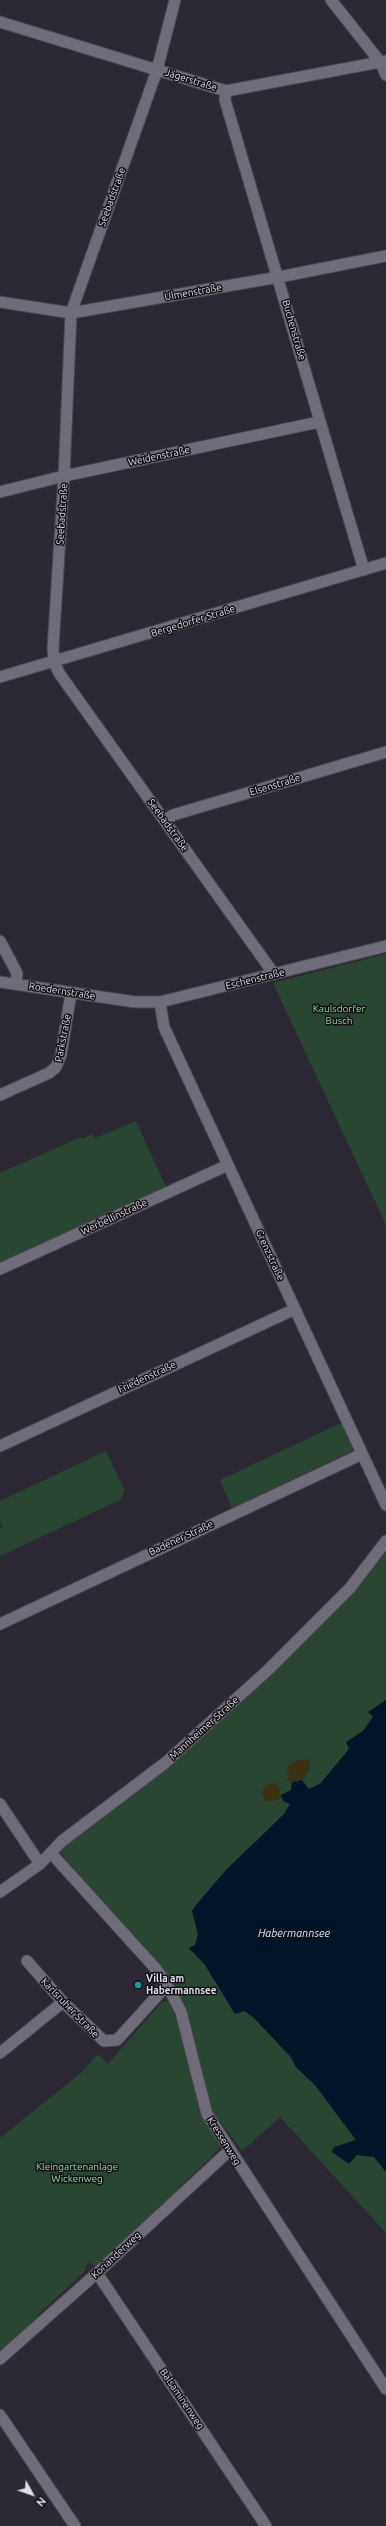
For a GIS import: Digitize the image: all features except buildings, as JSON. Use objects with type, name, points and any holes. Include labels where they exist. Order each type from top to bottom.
[{"type":"street","name":"Seebadstraße","points":[[175,0],[157,70],[71,313],[64,476],[53,648],[54,662],[274,974]]},
{"type":"street","points":[[331,0],[384,62],[386,75]]},
{"type":"street","name":"Jägerstraße","points":[[0,22],[226,91],[384,62]]},
{"type":"street","name":"Buchenstraße","points":[[226,91],[225,100],[279,277],[319,422],[364,570]]},
{"type":"street","name":"Ulmenstraße","points":[[0,302],[71,313],[279,277],[386,256]]},
{"type":"street","name":"Weidenstraße","points":[[0,492],[64,476],[319,422]]},
{"type":"street","name":"Bergedorfer Straße","points":[[0,678],[386,563]]},
{"type":"street","name":"Elsenstraße","points":[[165,821],[174,816],[386,752]]},
{"type":"street","points":[[0,941],[17,973],[16,984]]},
{"type":"street","name":"Eschenstraße","points":[[124,1001],[145,1004],[160,1002],[386,946]]},
{"type":"street","name":"Roedernstraße","points":[[0,982],[124,1001]]},
{"type":"street","name":"Parkstraße","points":[[0,1096],[49,1073],[56,1067],[61,1055],[71,993]]},
{"type":"street","name":"Grenzstraße","points":[[160,1002],[164,1027],[386,1505]]},
{"type":"street","name":"Werbellinstraße","points":[[0,1269],[228,1165]]},
{"type":"street","name":"Friedenstraße","points":[[0,1446],[295,1309]]},
{"type":"street","name":"Badener Straße","points":[[0,1624],[362,1454]]},
{"type":"street","name":"Mannheimer Straße","points":[[0,1892],[40,1864],[62,1842],[165,1763],[268,1670],[350,1588],[378,1554],[386,1541]]},
{"type":"street","points":[[0,1804],[40,1864]]},
{"type":"street","name":"Kressenweg","points":[[51,1853],[167,1985],[181,2012],[207,2114],[386,2389]]},
{"type":"street","name":"Karlsruher Straße","points":[[27,1961],[63,2002],[99,2038],[104,2041],[117,2040],[167,1985]]},
{"type":"street","points":[[0,2053],[63,2002]]},
{"type":"street","name":"Korianderweg","points":[[0,2359],[97,2273],[230,2150]]},
{"type":"street","name":"Balsaminenweg","points":[[97,2273],[266,2526]]},
{"type":"street","points":[[0,2415],[75,2526]]},
{"type":"green space","name":"Kaulsdorfer Busch","points":[[386,954],[386,1225],[273,983]]},
{"type":"green space","points":[[136,1121],[166,1187],[0,1263],[0,1173],[81,1137],[82,1139],[92,1134],[95,1138]]},
{"type":"green space","points":[[343,1422],[354,1450],[232,1508],[220,1480]]},
{"type":"green space","points":[[106,1451],[125,1491],[120,1500],[0,1556],[0,1528],[3,1527],[0,1521],[0,1501]]},
{"type":"green space","points":[[386,1552],[386,1700],[369,1712],[373,1717],[363,1732],[346,1742],[349,1749],[320,1784],[309,1789],[302,1780],[310,1769],[310,1760],[295,1761],[290,1775],[292,1781],[291,1790],[281,1795],[279,1795],[280,1790],[263,1795],[266,1802],[283,1798],[290,1804],[284,1814],[226,1870],[192,1911],[198,1934],[195,1945],[189,1948],[205,1965],[235,2014],[244,2011],[253,2017],[291,2058],[296,2067],[315,2085],[356,2140],[341,2145],[357,2155],[374,2157],[386,2172],[386,2233],[280,2117],[242,2151],[211,2110],[168,1978],[58,1850],[344,1602]]},
{"type":"green space","name":"Kleingartenanlage Wickenweg","points":[[169,2001],[180,2028],[200,2112],[220,2145],[219,2149],[180,2187],[175,2194],[97,2269],[90,2262],[85,2267],[87,2269],[38,2315],[32,2327],[12,2345],[6,2345],[0,2350],[0,2138],[81,2073],[98,2054],[108,2064],[162,2002]]},
{"type":"sand","points":[[310,1759],[310,1769],[302,1780],[288,1782],[287,1779],[290,1775],[287,1773],[288,1766],[295,1761]]},
{"type":"sand","points":[[273,1783],[277,1784],[280,1790],[279,1795],[283,1798],[266,1802],[263,1795],[260,1794],[267,1785]]},
{"type":"water","name":"Habermannsee","points":[[386,1700],[386,2172],[374,2157],[357,2155],[349,2164],[332,2152],[334,2147],[356,2140],[315,2085],[296,2067],[291,2057],[253,2017],[244,2011],[235,2014],[205,1965],[189,1948],[195,1945],[198,1934],[192,1911],[226,1870],[284,1814],[290,1804],[284,1802],[281,1795],[291,1790],[292,1783],[302,1780],[309,1789],[320,1784],[349,1749],[346,1742],[363,1731],[373,1717],[368,1712]]},
{"type":"place","name":"Villa am Habermannsee","points":[[138,1985]]}]
